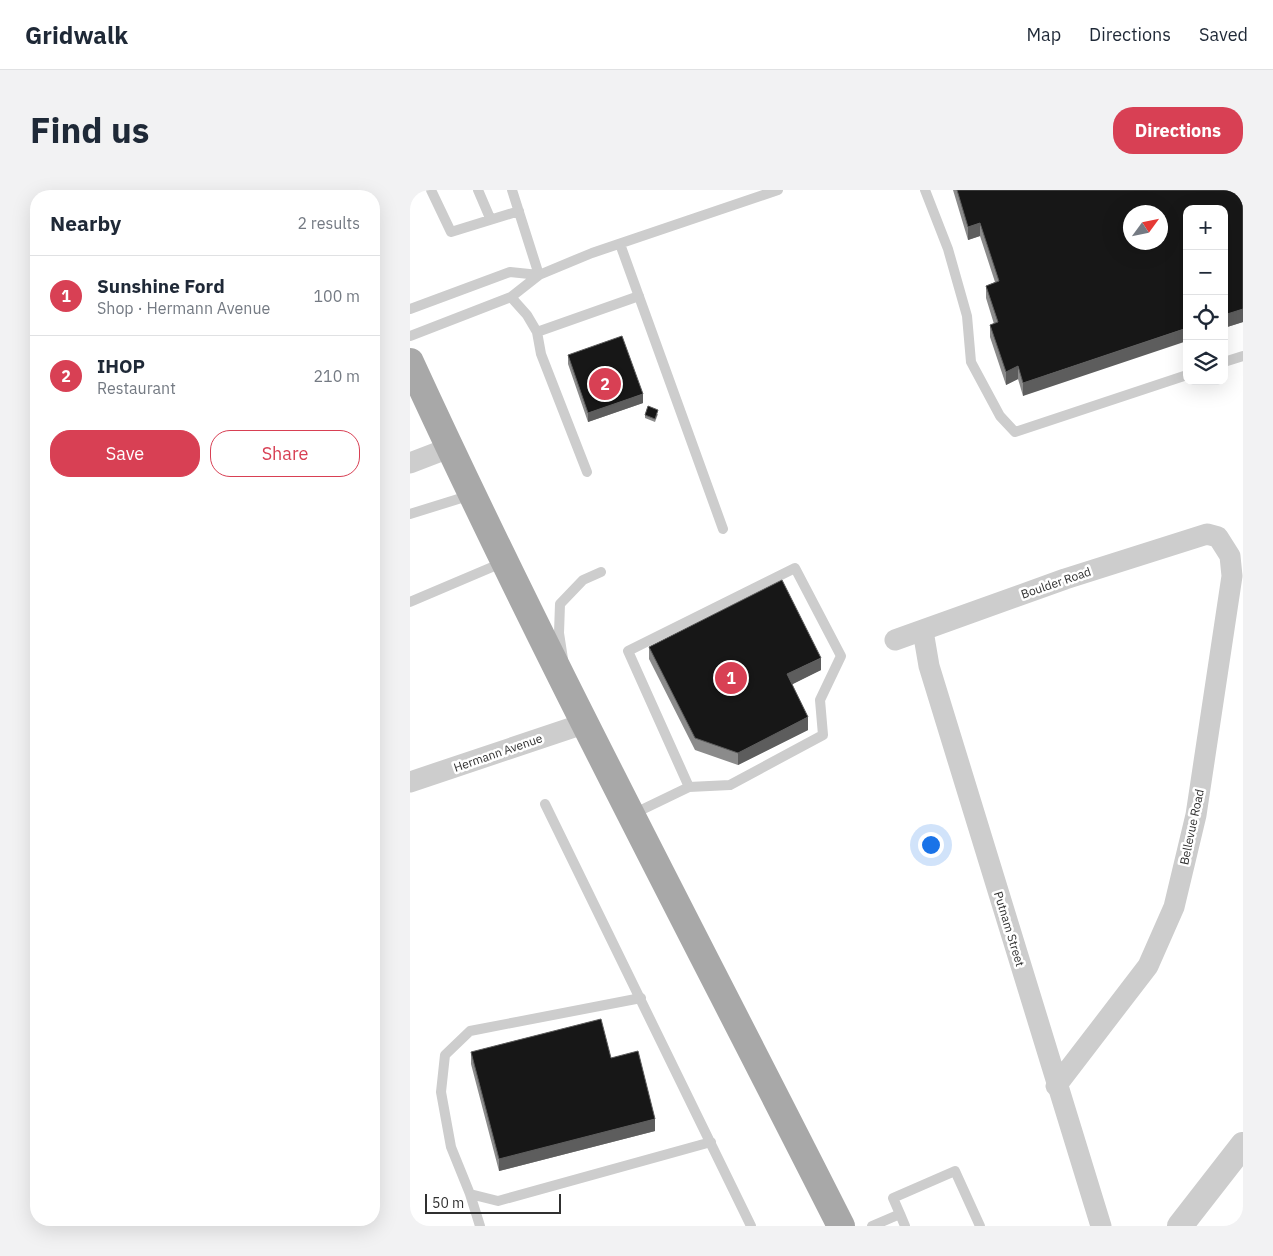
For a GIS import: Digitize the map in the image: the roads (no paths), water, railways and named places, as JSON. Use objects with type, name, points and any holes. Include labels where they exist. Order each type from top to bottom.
[{"type":"main road","points":[[410,362],[449,448],[505,561],[841,1226]]},
{"type":"street","points":[[410,463],[449,448]]},
{"type":"street","name":"Boulder Road","points":[[895,640],[1074,576],[1207,534],[1218,537]]},
{"type":"street","name":"Bellevue Road","points":[[1056,1086],[1148,966],[1174,908],[1196,815],[1232,576],[1230,556],[1218,537]]},
{"type":"street","name":"Putnam Street","points":[[923,631],[929,666],[1056,1086],[1101,1226]]},
{"type":"street","name":"Hermann Avenue","points":[[410,782],[586,723]]},
{"type":"street","points":[[1180,1226],[1243,1146]]},
{"type":"lane","points":[[431,190],[451,232],[518,210]]},
{"type":"lane","points":[[478,190],[490,218]]},
{"type":"lane","points":[[512,190],[539,275]]},
{"type":"lane","points":[[410,336],[511,298],[539,275],[620,244],[778,190]]},
{"type":"lane","points":[[924,190],[948,249],[967,316],[971,362],[1000,416],[1015,432],[1183,376]]},
{"type":"lane","points":[[620,244],[722,529]]},
{"type":"lane","points":[[410,309],[510,272],[539,275]]},
{"type":"lane","points":[[537,332],[638,296]]},
{"type":"lane","points":[[511,298],[527,316],[537,332],[541,354],[587,472]]},
{"type":"lane","points":[[1228,361],[1243,356]]},
{"type":"lane","points":[[410,514],[472,494]]},
{"type":"lane","points":[[410,602],[505,561]]},
{"type":"lane","points":[[632,814],[689,787],[730,785],[823,735],[820,700],[841,656],[795,568],[628,650],[689,787]]},
{"type":"lane","points":[[568,687],[559,633],[560,604],[583,580],[602,572]]},
{"type":"lane","points":[[545,804],[751,1226]]},
{"type":"lane","points":[[480,1226],[470,1194],[451,1147],[441,1092],[445,1055],[470,1031],[641,998]]},
{"type":"lane","points":[[470,1194],[498,1201],[710,1142]]},
{"type":"lane","points":[[905,1226],[893,1198],[955,1171],[980,1226]]},
{"type":"lane","points":[[872,1226],[900,1214]]},
{"type":"place","name":"IHOP","points":[[605,384]]},
{"type":"place","name":"Sunshine Ford","points":[[731,678]]}]
